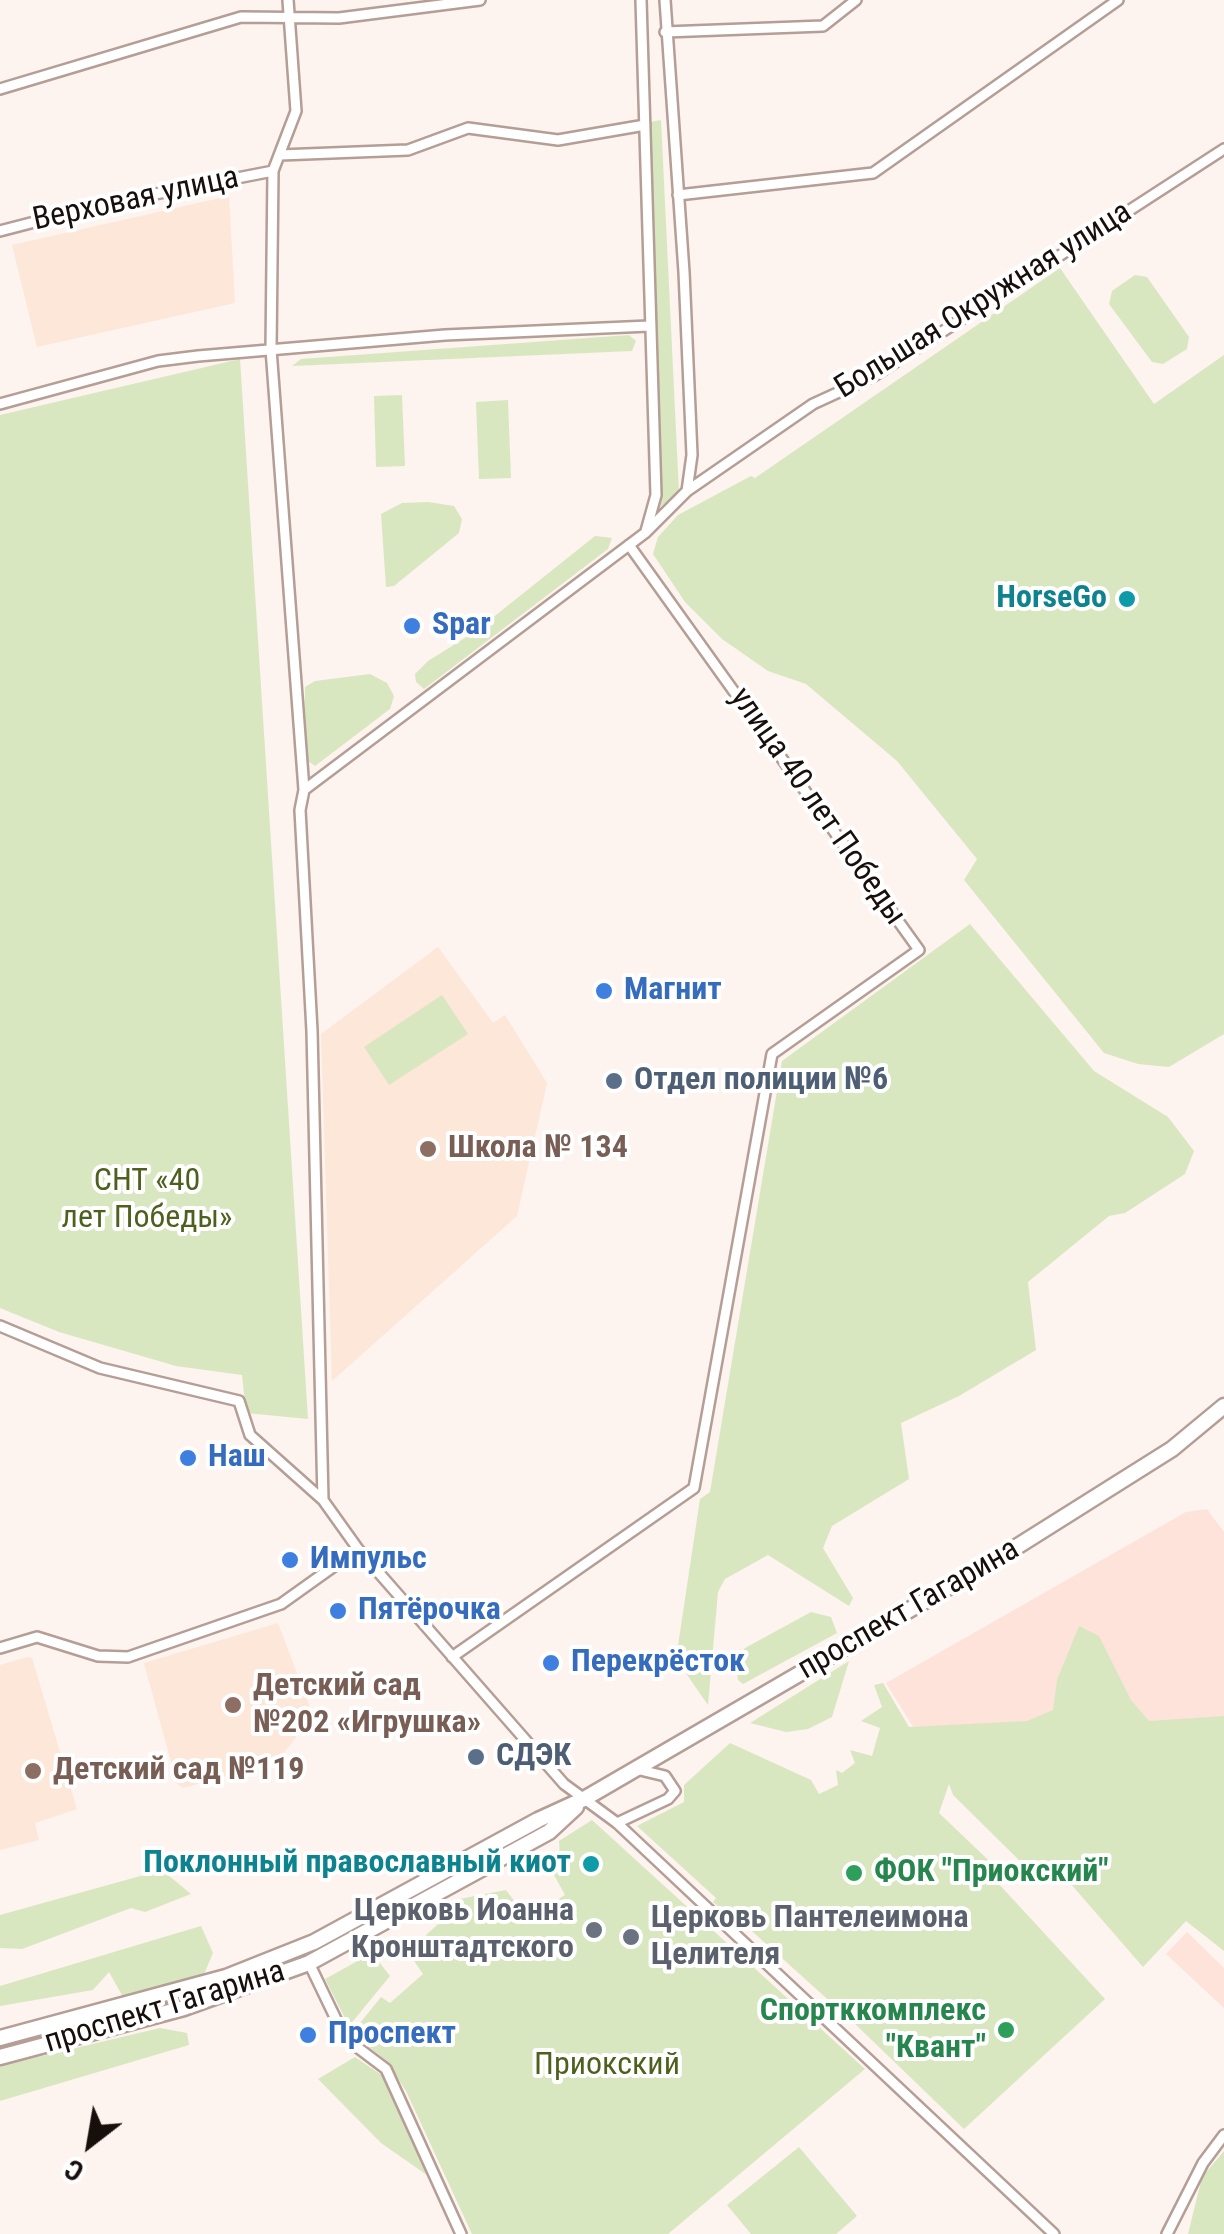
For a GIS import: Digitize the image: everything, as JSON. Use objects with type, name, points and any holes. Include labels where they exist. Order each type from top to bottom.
[{"type":"main road","name":"проспект Гагарина","points":[[0,2038],[177,1992],[275,1960],[584,1800],[1066,1517],[1172,1449],[1224,1406]]},
{"type":"main road","name":"проспект Гагарина","points":[[0,2056],[184,2008],[309,1962],[548,1832],[584,1800]]},
{"type":"street","points":[[288,0],[296,111],[273,171],[271,350],[304,790],[300,810],[312,1030],[323,1500]]},
{"type":"street","points":[[0,89],[241,16],[339,18],[480,0]]},
{"type":"street","points":[[641,0],[656,495],[645,533]]},
{"type":"street","points":[[665,0],[690,414],[687,491]]},
{"type":"street","points":[[665,32],[823,26],[856,0]]},
{"type":"street","points":[[678,195],[874,173],[1118,0]]},
{"type":"street","name":"Верховая улица","points":[[280,156],[408,150],[468,128],[558,140],[645,125]]},
{"type":"street","name":"Большая Окружная улица","points":[[629,544],[687,491],[813,404],[874,376],[1224,149]]},
{"type":"street","name":"Верховая улица","points":[[0,231],[104,204],[273,171]]},
{"type":"street","points":[[0,404],[158,360],[444,335],[649,326]]},
{"type":"street","points":[[304,790],[629,544]]},
{"type":"street","name":"улица 40 лет Победы","points":[[452,1657],[694,1488],[772,1054],[919,950],[629,544]]},
{"type":"street","points":[[0,1326],[100,1368],[240,1401],[250,1434],[323,1500],[358,1549],[544,1763],[584,1800],[618,1823],[1054,2234]]},
{"type":"street","points":[[0,1648],[37,1637],[98,1656],[128,1657],[281,1604],[358,1549]]},
{"type":"street","points":[[618,1823],[668,1800],[675,1791],[665,1776],[636,1769]]},
{"type":"street","points":[[309,1962],[346,2038],[386,2070],[461,2234]]},
{"type":"street","points":[[1167,2234],[1203,2163],[1224,2135]]},
{"type":"shaded area","points":[[229,196],[235,303],[37,347],[12,245]]},
{"type":"shaded area","name":"Школа № 134","points":[[438,947],[493,1023],[505,1015],[547,1083],[517,1216],[332,1381],[321,1034]]},
{"type":"shaded area","points":[[1207,1509],[1224,1532],[1224,1721],[915,1730],[886,1683],[1186,1512]]},
{"type":"shaded area","name":"Детский сад №202 «Игрушка»","points":[[278,1623],[313,1715],[277,1762],[183,1788],[177,1784],[144,1663]]},
{"type":"shaded area","name":"Детский сад №119","points":[[32,1658],[77,1809],[35,1823],[39,1840],[0,1850],[0,1665]]},
{"type":"shaded area","points":[[1187,1932],[1224,1968],[1224,2008],[1166,1954]]},
{"type":"green space","points":[[661,120],[679,493],[660,507],[654,330],[638,124]]},
{"type":"green space","points":[[1060,268],[1154,404],[1224,355],[1224,1034],[1169,1067],[1138,1064],[1104,1053],[964,880],[977,859],[897,761],[806,684],[768,671],[722,639],[685,602],[653,554],[658,537],[678,515],[751,476],[755,478]]},
{"type":"green space","points":[[1135,275],[1147,277],[1189,337],[1187,349],[1163,364],[1152,362],[1109,304],[1112,291]]},
{"type":"green space","points":[[629,335],[636,341],[632,351],[292,366],[301,359]]},
{"type":"green space","name":"СНТ «40 лет Победы»","points":[[240,359],[308,1419],[246,1413],[242,1375],[176,1366],[59,1332],[0,1308],[0,415]]},
{"type":"green space","points":[[402,395],[405,466],[376,467],[374,396]]},
{"type":"green space","points":[[508,400],[511,478],[479,479],[476,402]]},
{"type":"green space","points":[[402,503],[454,506],[462,519],[459,533],[394,586],[386,587],[381,514]]},
{"type":"green space","points":[[595,536],[612,538],[608,549],[424,689],[416,682],[415,674],[428,661],[476,631]]},
{"type":"green space","points":[[370,674],[387,683],[394,696],[390,709],[315,766],[304,758],[305,687],[315,681]]},
{"type":"green space","points":[[970,924],[1094,1071],[1168,1117],[1194,1151],[1185,1174],[1125,1213],[1109,1216],[1028,1282],[1036,1350],[959,1396],[901,1423],[909,1479],[832,1526],[823,1548],[853,1598],[849,1606],[768,1555],[725,1579],[718,1592],[708,1705],[676,1659],[700,1499],[710,1492],[782,1061]]},
{"type":"green space","points":[[442,995],[468,1034],[389,1085],[364,1047]]},
{"type":"green space","points":[[811,1612],[831,1617],[837,1633],[743,1684],[738,1680],[735,1660],[745,1648]]},
{"type":"green space","points":[[1079,1626],[1099,1636],[1131,1700],[1149,1721],[1224,1716],[1224,1951],[1186,1921],[1143,1967],[1070,1883],[1022,1863],[953,1795],[949,1784],[939,1813],[1004,1875],[997,1882],[1105,1999],[964,2129],[854,2023],[734,1915],[731,1918],[713,1902],[716,1898],[637,1826],[684,1802],[684,1785],[730,1743],[811,1780],[819,1794],[838,1785],[836,1770],[842,1773],[855,1763],[850,1750],[872,1756],[880,1728],[861,1721],[882,1707],[874,1685],[883,1683],[909,1727],[1027,1721],[1053,1710],[1057,1680]]},
{"type":"green space","points":[[849,1661],[832,1717],[808,1729],[786,1732],[750,1723]]},
{"type":"green space","name":"Приокский","points":[[592,1820],[865,2069],[668,2234],[472,2234],[406,2091],[387,2061],[352,2033],[381,1997],[390,2003],[423,1974],[412,1958],[427,1934],[455,1909],[454,1900],[506,1890],[527,1918],[565,1895],[554,1875],[560,1859],[559,1841]]},
{"type":"green space","points":[[162,1870],[191,1894],[145,1912],[131,1908],[22,1949],[0,1948],[0,1915]]},
{"type":"green space","points":[[201,1926],[213,1953],[204,1974],[123,1997],[109,1972],[93,1990],[0,2006],[0,1986]]},
{"type":"green space","points":[[372,1953],[390,1976],[349,2026],[325,1979]]},
{"type":"green space","points":[[160,2028],[187,2033],[189,2045],[0,2101],[0,2066]]},
{"type":"green space","points":[[355,2057],[383,2076],[437,2182],[381,2143],[318,2079]]},
{"type":"green space","points":[[799,2147],[857,2216],[836,2234],[751,2234],[727,2205]]},
{"type":"green space","points":[[1224,2151],[1224,2234],[1188,2234],[1202,2177]]},
{"type":"place","name":"HorseGo","points":[[1127,599]]},
{"type":"place","name":"Spar","points":[[412,626]]},
{"type":"place","name":"Магнит","points":[[604,991]]},
{"type":"place","name":"Отдел полиции №6","points":[[614,1081]]},
{"type":"place","name":"Школа № 134","points":[[428,1149]]},
{"type":"place","name":"Наш","points":[[188,1458]]},
{"type":"place","name":"Импульс","points":[[290,1560]]},
{"type":"place","name":"Пятёрочка","points":[[338,1611]]},
{"type":"place","name":"Перекрёсток","points":[[551,1663]]},
{"type":"place","name":"Детский сад №202 «Игрушка»","points":[[233,1705]]},
{"type":"place","name":"СДЭК","points":[[476,1757]]},
{"type":"place","name":"Детский сад №119","points":[[33,1771]]},
{"type":"place","name":"Поклонный православный киот","points":[[591,1864]]},
{"type":"place","name":"ФОК \"Приокский\"","points":[[854,1873]]},
{"type":"place","name":"Церковь Иоанна Кронштадтского","points":[[594,1930]]},
{"type":"place","name":"Церковь Пантелеимона Целителя","points":[[631,1937]]},
{"type":"place","name":"Спортккомплекс \"Квант\"","points":[[1006,2030]]},
{"type":"place","name":"Проспект","points":[[308,2035]]}]
